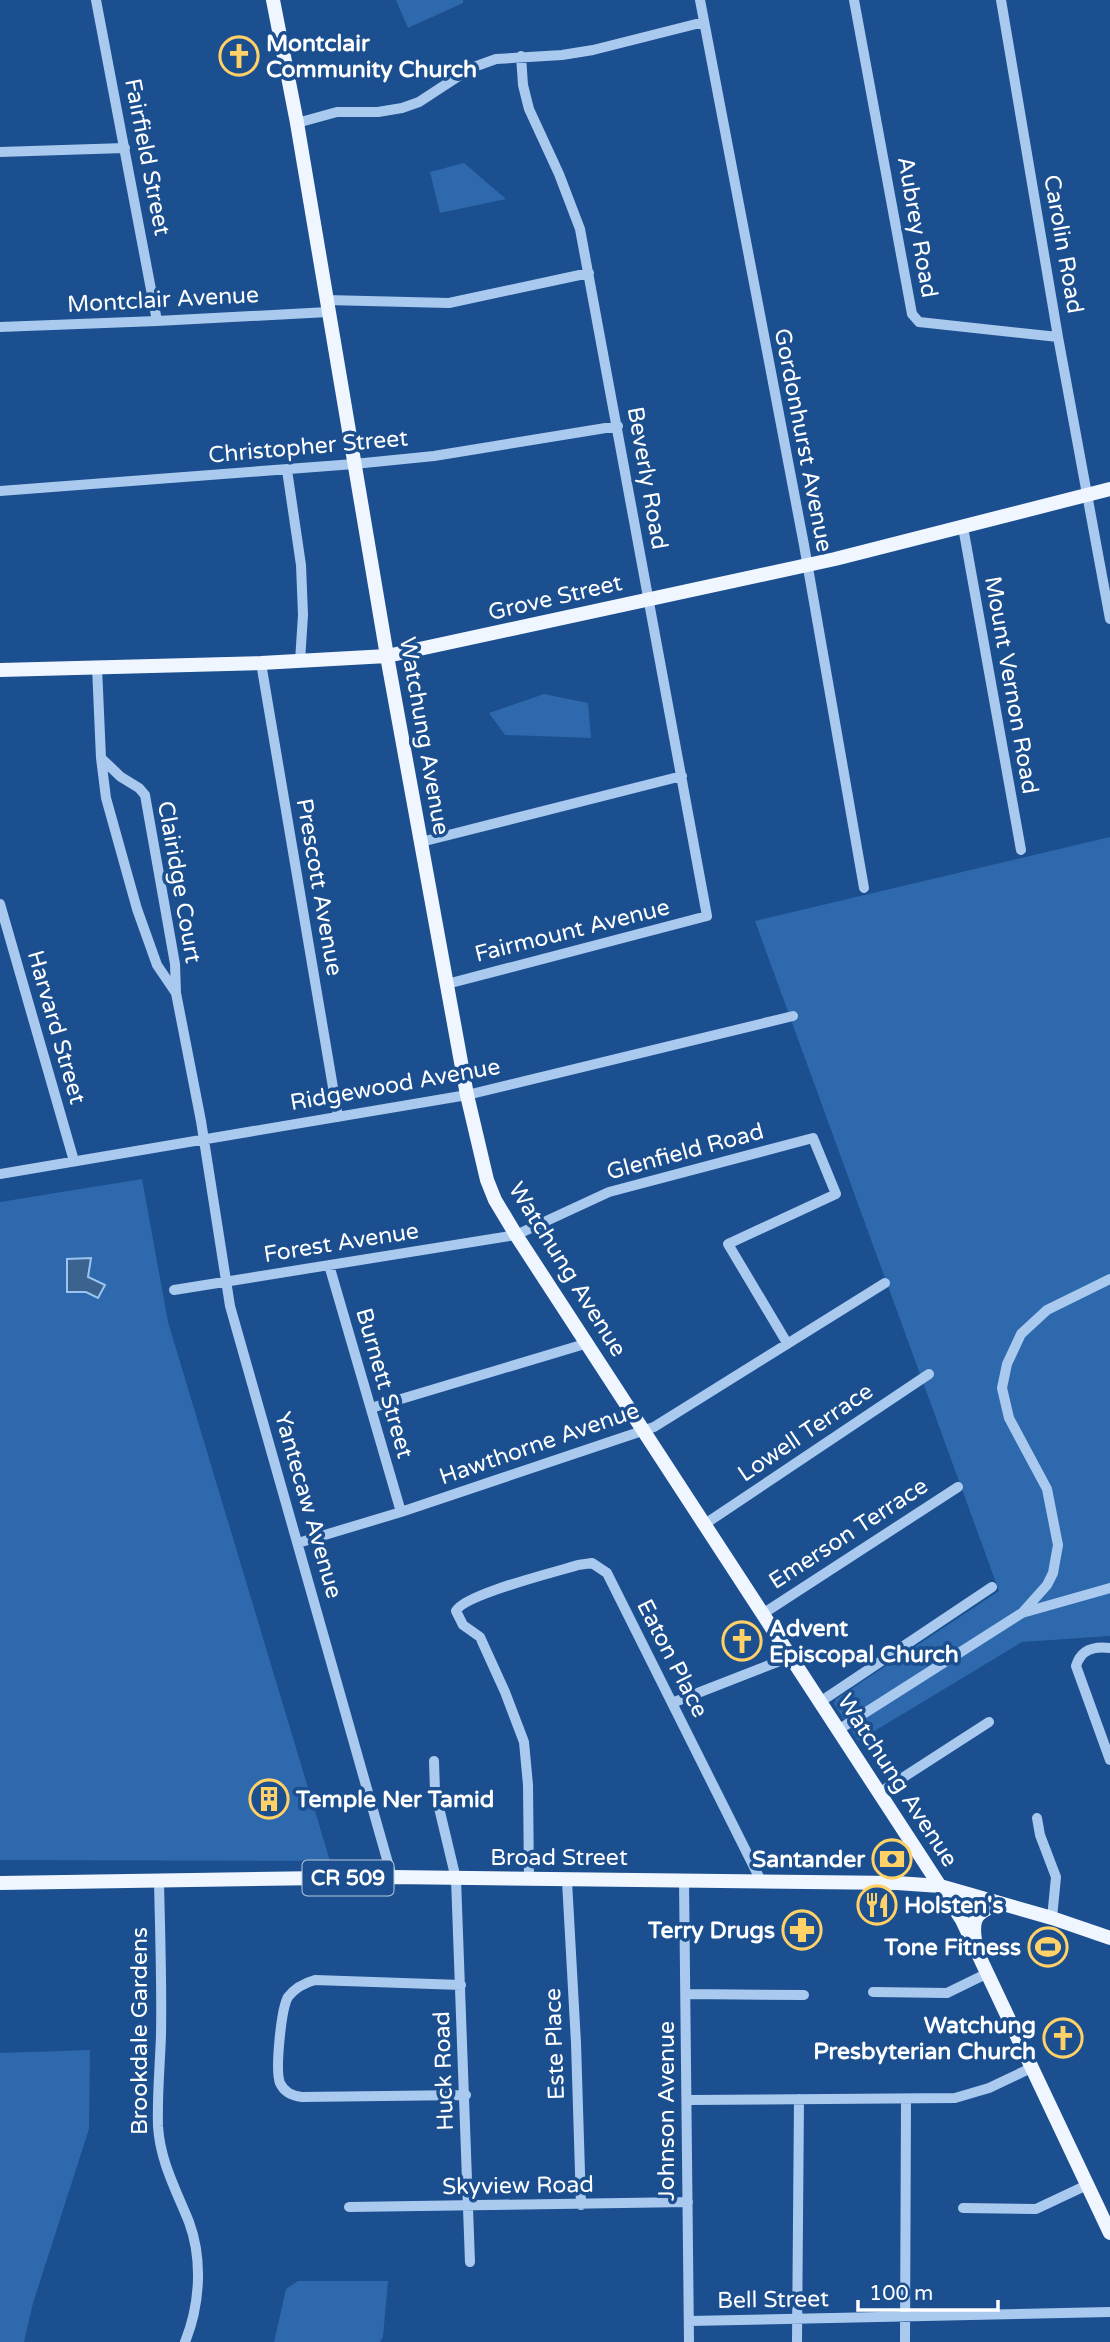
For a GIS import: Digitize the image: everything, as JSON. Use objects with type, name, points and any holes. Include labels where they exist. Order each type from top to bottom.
[{"type":"main road","name":"Watchung Avenue","points":[[273,0],[297,123],[387,656],[467,1095],[487,1180],[495,1200],[516,1235],[962,1920],[1110,2233]]},
{"type":"main road","name":"Grove Street","points":[[0,670],[261,663],[387,656],[807,565],[1110,489]]},
{"type":"main road","name":"Broad Street","points":[[0,1883],[393,1877],[897,1883],[940,1886],[1052,1917],[1110,1938]]},
{"type":"main road","points":[[976,1948],[973,1925],[978,1915],[1000,1903]]},
{"type":"street","name":"Fairfield Street","points":[[96,0],[157,321]]},
{"type":"street","name":"Gordonhurst Avenue","points":[[700,0],[807,565],[864,888]]},
{"type":"street","name":"Aubrey Road","points":[[855,0],[912,314],[919,322],[1058,337]]},
{"type":"street","name":"Carolin Road","points":[[1001,0],[1058,337],[1110,619]]},
{"type":"street","points":[[297,123],[337,112],[377,112],[402,108],[419,102],[471,68],[496,59],[562,55],[593,50],[704,22]]},
{"type":"street","name":"Beverly Road","points":[[522,56],[523,85],[529,109],[559,174],[580,229],[707,916]]},
{"type":"street","points":[[0,152],[125,148]]},
{"type":"street","name":"Montclair Avenue","points":[[0,327],[157,321],[327,306],[449,303],[589,273]]},
{"type":"street","name":"Christopher Street","points":[[0,491],[287,470],[434,456],[618,426]]},
{"type":"street","points":[[287,470],[301,565],[303,615],[300,661]]},
{"type":"street","name":"Mount Vernon Road","points":[[963,527],[1021,850]]},
{"type":"street","name":"Prescott Avenue","points":[[261,663],[338,1117]]},
{"type":"street","name":"Clairidge Court","points":[[97,667],[101,758],[106,798],[137,909],[153,954],[157,965],[176,993]]},
{"type":"street","name":"Clairidge Court","points":[[101,758],[145,795],[175,964],[176,993],[204,1140]]},
{"type":"street","points":[[421,842],[682,776]]},
{"type":"street","name":"Clairidge Court","points":[[106,798],[116,787],[131,783]]},
{"type":"street","name":"Harvard Street","points":[[0,904],[74,1161]]},
{"type":"street","name":"Fairmount Avenue","points":[[447,984],[707,916]]},
{"type":"street","name":"Ridgewood Avenue","points":[[0,1174],[467,1095],[793,1016]]},
{"type":"street","name":"Glenfield Road","points":[[516,1235],[609,1192],[813,1138],[836,1195],[728,1244],[787,1343]]},
{"type":"street","name":"Yantecaw Avenue","points":[[204,1140],[225,1283],[393,1877]]},
{"type":"street","name":"Forest Avenue","points":[[174,1290],[516,1235]]},
{"type":"street","name":"Burnett Street","points":[[329,1265],[401,1512]]},
{"type":"street","points":[[838,1731],[1022,1613],[1047,1585],[1053,1573],[1058,1545],[1047,1489],[1009,1418],[1002,1388],[1007,1364],[1021,1334],[1047,1310],[1110,1279]]},
{"type":"street","name":"Hawthorne Avenue","points":[[298,1543],[401,1512],[644,1431],[885,1283]]},
{"type":"street","points":[[370,1408],[588,1343]]},
{"type":"street","name":"Lowell Terrace","points":[[705,1524],[929,1374]]},
{"type":"street","name":"Emerson Terrace","points":[[762,1612],[958,1487]]},
{"type":"street","name":"Eaton Place","points":[[529,1880],[528,1785],[524,1742],[480,1637],[463,1625],[456,1611],[459,1605],[481,1594],[592,1563],[607,1573],[761,1881]]},
{"type":"street","points":[[820,1702],[992,1587]]},
{"type":"street","points":[[1022,1613],[1110,1588]]},
{"type":"street","points":[[1110,1648],[1095,1647],[1087,1650],[1076,1666],[1110,1760]]},
{"type":"street","points":[[672,1703],[790,1657]]},
{"type":"street","points":[[879,1793],[989,1722]]},
{"type":"street","name":"Huck Road","points":[[434,1761],[435,1791],[456,1879],[466,2095],[470,2262]]},
{"type":"street","points":[[1037,1818],[1040,1835],[1056,1877],[1052,1917]]},
{"type":"street","name":"Brookdale Gardens","points":[[159,1880],[161,2032],[158,2127],[164,2162],[189,2223],[197,2256],[196,2308],[185,2342]]},
{"type":"street","name":"Johnson Avenue","points":[[684,1880],[689,2342]]},
{"type":"street","name":"Este Place","points":[[568,1881],[581,2205]]},
{"type":"street","points":[[873,1992],[947,1993],[988,1973]]},
{"type":"street","points":[[461,1984],[315,1980],[301,1985],[289,1996],[283,2010],[278,2074],[283,2088],[302,2097],[466,2095]]},
{"type":"street","points":[[686,1994],[804,1995]]},
{"type":"street","points":[[688,2101],[937,2099],[971,2095],[1031,2068]]},
{"type":"street","points":[[797,2342],[799,2099]]},
{"type":"street","points":[[905,2342],[906,2099]]},
{"type":"street","points":[[963,2208],[1036,2209],[1087,2185]]},
{"type":"street","name":"Skyview Road","points":[[349,2207],[688,2202]]},
{"type":"street","name":"Bell Street","points":[[689,2321],[1110,2312]]},
{"type":"shaded area","points":[[396,0],[463,0],[463,3],[408,28]]},
{"type":"shaded area","points":[[464,163],[506,199],[440,213],[430,172]]},
{"type":"shaded area","points":[[544,694],[588,703],[591,738],[505,735],[489,713]]},
{"type":"shaded area","points":[[1110,837],[1110,1636],[1022,1642],[858,1741],[834,1704],[836,1699],[999,1591],[755,921]]},
{"type":"shaded area","points":[[142,1179],[168,1322],[330,1861],[0,1860],[0,1202]]},
{"type":"shaded area","points":[[91,1258],[88,1277],[105,1285],[98,1298],[86,1292],[67,1292],[67,1259]]},
{"type":"shaded area","points":[[90,2050],[89,2129],[33,2303],[24,2342],[0,2342],[0,2053]]},
{"type":"shaded area","points":[[298,2281],[388,2281],[383,2337],[380,2342],[274,2342],[286,2289]]},
{"type":"place","name":"Montclair Community Church","points":[[239,56]]},
{"type":"place","name":"Advent Episcopal Church","points":[[742,1641]]},
{"type":"place","name":"Temple Ner Tamid","points":[[269,1799]]},
{"type":"place","name":"Santander","points":[[892,1859]]},
{"type":"place","name":"Holsten's","points":[[877,1905]]},
{"type":"place","name":"Terry Drugs","points":[[802,1930]]},
{"type":"place","name":"Tone Fitness","points":[[1048,1947]]},
{"type":"place","name":"Watchung Presbyterian Church","points":[[1063,2038]]}]
